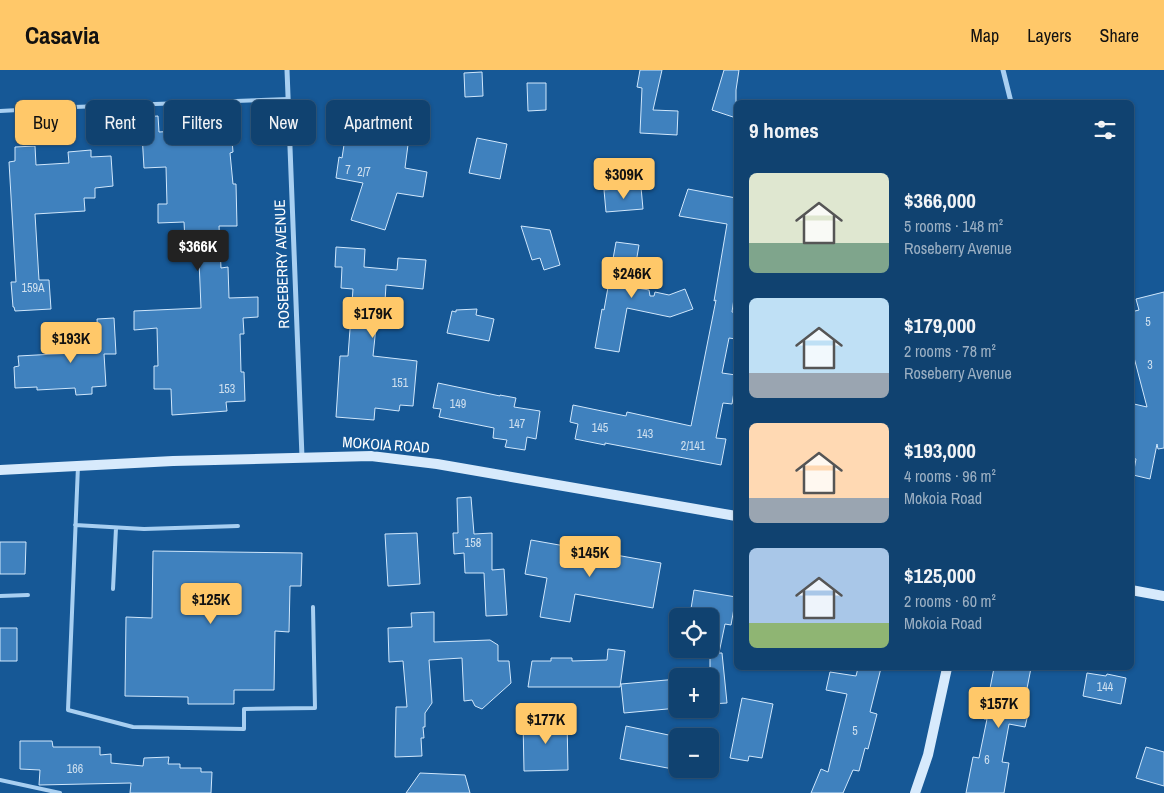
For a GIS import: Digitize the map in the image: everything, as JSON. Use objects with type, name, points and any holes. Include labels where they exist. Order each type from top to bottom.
[{"type":"main road","name":"MOKOIA ROAD","points":[[0,470],[163,462],[371,456],[437,464],[734,516]]},
{"type":"main road","points":[[1134,591],[1164,596]]},
{"type":"main road","points":[[915,793],[928,755],[947,670]]},
{"type":"street","name":"ROSEBERRY AVENUE","points":[[287,70],[302,457]]},
{"type":"street","points":[[1003,70],[1010,100]]},
{"type":"lane","points":[[0,111],[288,99]]},
{"type":"lane","points":[[78,466],[68,710],[133,727],[244,729],[244,709],[315,708],[314,607]]},
{"type":"lane","points":[[75,525],[144,529],[238,526]]},
{"type":"lane","points":[[113,589],[116,528]]},
{"type":"lane","points":[[0,596],[28,595]]},
{"type":"lane","points":[[0,780],[60,793]]},
{"type":"building","points":[[640,70],[662,70],[653,110],[678,111],[677,135],[640,133],[642,88],[637,87]]},
{"type":"building","points":[[724,70],[739,70],[736,100],[734,100],[734,117],[712,110]]},
{"type":"building","points":[[482,72],[483,96],[465,97],[464,73]]},
{"type":"building","points":[[527,83],[546,83],[546,110],[528,111]]},
{"type":"building","points":[[154,116],[158,116],[159,132],[164,132],[164,145],[232,145],[233,152],[230,153],[233,184],[236,184],[237,226],[219,226],[221,268],[228,267],[229,298],[258,297],[258,317],[243,318],[244,334],[240,334],[241,372],[244,372],[245,401],[226,402],[227,411],[172,415],[171,389],[154,389],[154,366],[158,366],[157,328],[134,330],[134,311],[201,308],[199,260],[186,260],[184,222],[158,223],[158,204],[167,204],[166,167],[144,168],[143,145],[154,145]]},
{"type":"building","points":[[477,138],[507,144],[500,179],[469,173]]},
{"type":"building","points":[[344,145],[408,145],[405,168],[427,172],[423,197],[397,193],[385,230],[351,220],[363,183],[336,178],[339,157],[342,158]]},
{"type":"building","points":[[35,146],[36,165],[69,163],[68,152],[91,150],[91,157],[111,156],[113,186],[95,188],[95,198],[84,198],[85,211],[35,214],[39,280],[49,280],[51,309],[15,311],[11,282],[16,282],[9,162],[15,161],[15,147]]},
{"type":"building","points":[[641,187],[643,209],[606,212],[604,190]]},
{"type":"building","points":[[688,189],[734,198],[734,298],[732,312],[734,312],[734,339],[729,338],[722,373],[734,375],[734,392],[732,404],[723,403],[716,438],[726,439],[721,465],[575,439],[578,424],[570,422],[573,405],[626,416],[627,412],[691,426],[716,300],[714,301],[727,224],[679,216]]},
{"type":"building","points":[[521,226],[550,230],[560,265],[544,270],[540,258],[532,260]]},
{"type":"building","points":[[616,242],[639,245],[632,287],[649,290],[650,296],[654,296],[655,292],[669,295],[685,289],[693,309],[670,317],[627,308],[619,352],[595,348]]},
{"type":"building","points":[[336,247],[365,249],[364,267],[397,270],[398,258],[426,260],[423,289],[386,285],[384,318],[377,317],[373,356],[417,361],[413,406],[400,405],[399,411],[375,408],[374,420],[336,417],[340,356],[348,356],[353,289],[341,288],[342,267],[335,267]]},
{"type":"building","points":[[1164,292],[1164,448],[1158,449],[1157,444],[1150,479],[1134,475],[1136,459],[1134,459],[1134,404],[1147,407],[1134,357],[1134,311],[1139,310],[1136,299]]},
{"type":"building","points":[[477,309],[476,315],[494,319],[489,341],[447,333],[452,311]]},
{"type":"building","points":[[114,318],[116,354],[104,354],[106,386],[92,387],[92,394],[76,395],[75,388],[37,390],[37,387],[15,388],[14,367],[19,366],[18,356],[74,353],[73,336],[98,335],[97,319]]},
{"type":"building","points":[[438,383],[516,398],[514,407],[540,411],[536,439],[527,437],[525,450],[505,447],[507,440],[493,438],[494,428],[439,417],[441,409],[433,408]]},
{"type":"building","points":[[471,497],[474,534],[492,533],[492,570],[504,569],[507,615],[486,616],[484,573],[465,573],[464,553],[454,554],[453,533],[458,533],[457,498]]},
{"type":"building","points":[[417,533],[420,584],[388,586],[385,534]]},
{"type":"building","points":[[531,540],[661,563],[653,608],[575,594],[570,622],[540,617],[547,578],[525,574]]},
{"type":"building","points":[[0,542],[26,542],[25,574],[0,574]]},
{"type":"building","points":[[153,551],[302,553],[301,586],[290,586],[289,632],[275,631],[274,690],[234,690],[234,704],[188,704],[188,697],[125,696],[126,617],[152,618]]},
{"type":"building","points":[[694,590],[734,597],[731,625],[725,624],[719,653],[719,608],[691,608]]},
{"type":"building","points":[[434,612],[434,642],[490,640],[498,645],[498,661],[509,661],[511,683],[482,709],[475,706],[472,700],[464,701],[462,658],[429,660],[432,703],[425,713],[424,738],[421,738],[422,756],[395,757],[396,707],[407,707],[403,661],[389,662],[388,628],[412,627],[411,613]]},
{"type":"building","points":[[0,628],[17,628],[17,661],[0,661]]},
{"type":"building","points":[[608,649],[625,651],[620,687],[528,687],[532,661],[551,661],[551,658],[572,658],[572,661],[607,660]]},
{"type":"building","points":[[719,653],[722,653],[727,703],[719,703],[719,668],[710,668],[710,658],[719,658]]},
{"type":"building","points":[[858,670],[880,670],[870,712],[877,714],[868,749],[865,748],[859,771],[853,770],[843,793],[811,793],[821,769],[828,772],[847,694],[826,690],[830,672],[856,676]]},
{"type":"building","points":[[994,670],[1031,670],[1023,709],[1029,710],[1025,727],[1009,724],[1002,762],[1009,763],[1004,793],[966,793],[973,757],[979,758],[987,719],[984,719]]},
{"type":"building","points":[[1087,673],[1106,676],[1107,674],[1126,678],[1121,704],[1083,696]]},
{"type":"building","points":[[669,680],[669,709],[624,713],[621,684]]},
{"type":"building","points":[[742,698],[773,704],[762,758],[749,756],[748,761],[730,758]]},
{"type":"building","points":[[567,719],[568,770],[524,771],[523,720]]},
{"type":"building","points":[[626,726],[669,735],[669,768],[620,759]]},
{"type":"building","points":[[20,741],[52,741],[53,747],[100,747],[100,755],[111,754],[111,763],[143,766],[144,758],[169,757],[168,764],[180,764],[180,768],[201,768],[201,772],[212,772],[211,793],[130,793],[131,783],[39,785],[40,770],[20,769]]},
{"type":"building","points":[[1146,747],[1164,752],[1164,786],[1136,778]]},
{"type":"building","points":[[420,773],[465,775],[470,793],[406,793]]}]
